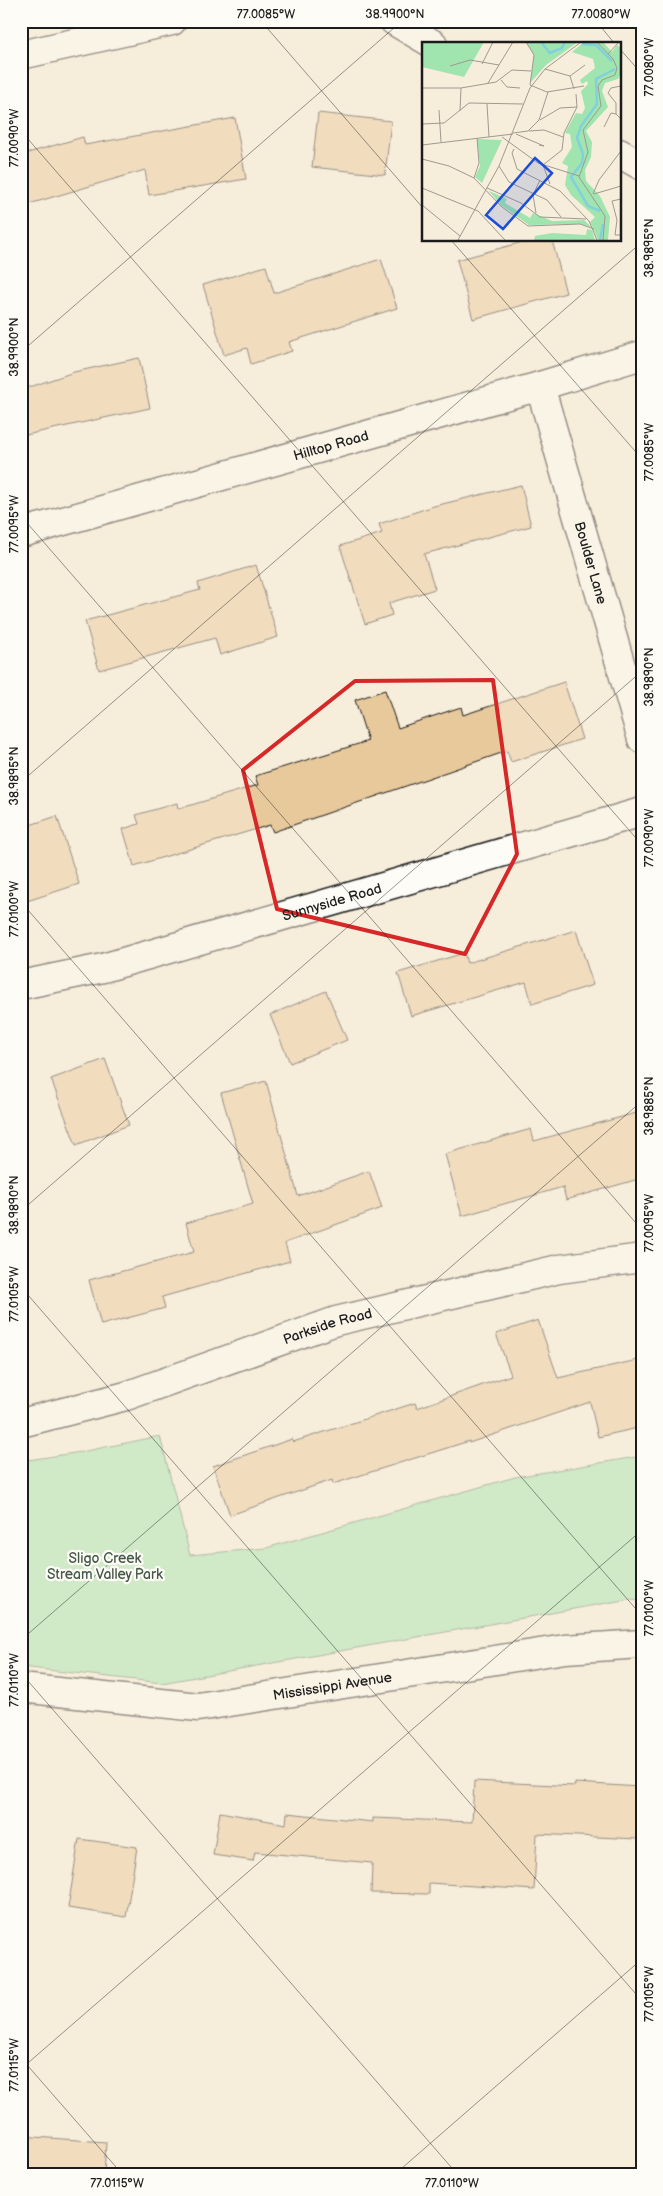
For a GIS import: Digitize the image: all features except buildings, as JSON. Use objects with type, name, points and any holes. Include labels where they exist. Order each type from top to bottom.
[{"type":"street","points":[[21,55],[172,21]]},
{"type":"street","points":[[394,21],[430,42]]},
{"type":"street","points":[[620,154],[642,166]]},
{"type":"street","name":"Hilltop Road","points":[[21,533],[540,386],[642,355]]},
{"type":"street","name":"Boulder Lane","points":[[540,386],[642,739]]},
{"type":"street","name":"Sunnyside Road","points":[[21,985],[103,968],[642,812]]},
{"type":"street","name":"Parkside Road","points":[[21,1424],[126,1396],[336,1321],[559,1269],[642,1258]]},
{"type":"street","name":"Mississippi Avenue","points":[[21,1688],[198,1707],[564,1648],[642,1644]]},
{"type":"highlighted area","points":[[493,680],[517,854],[465,954],[277,909],[243,770],[355,681]]},
{"type":"green space","name":"Sligo Creek Stream Valley Park","points":[[160,1436],[190,1555],[266,1548],[515,1477],[642,1456],[642,1600],[629,1599],[162,1683],[21,1667],[21,1461],[81,1452]]}]
